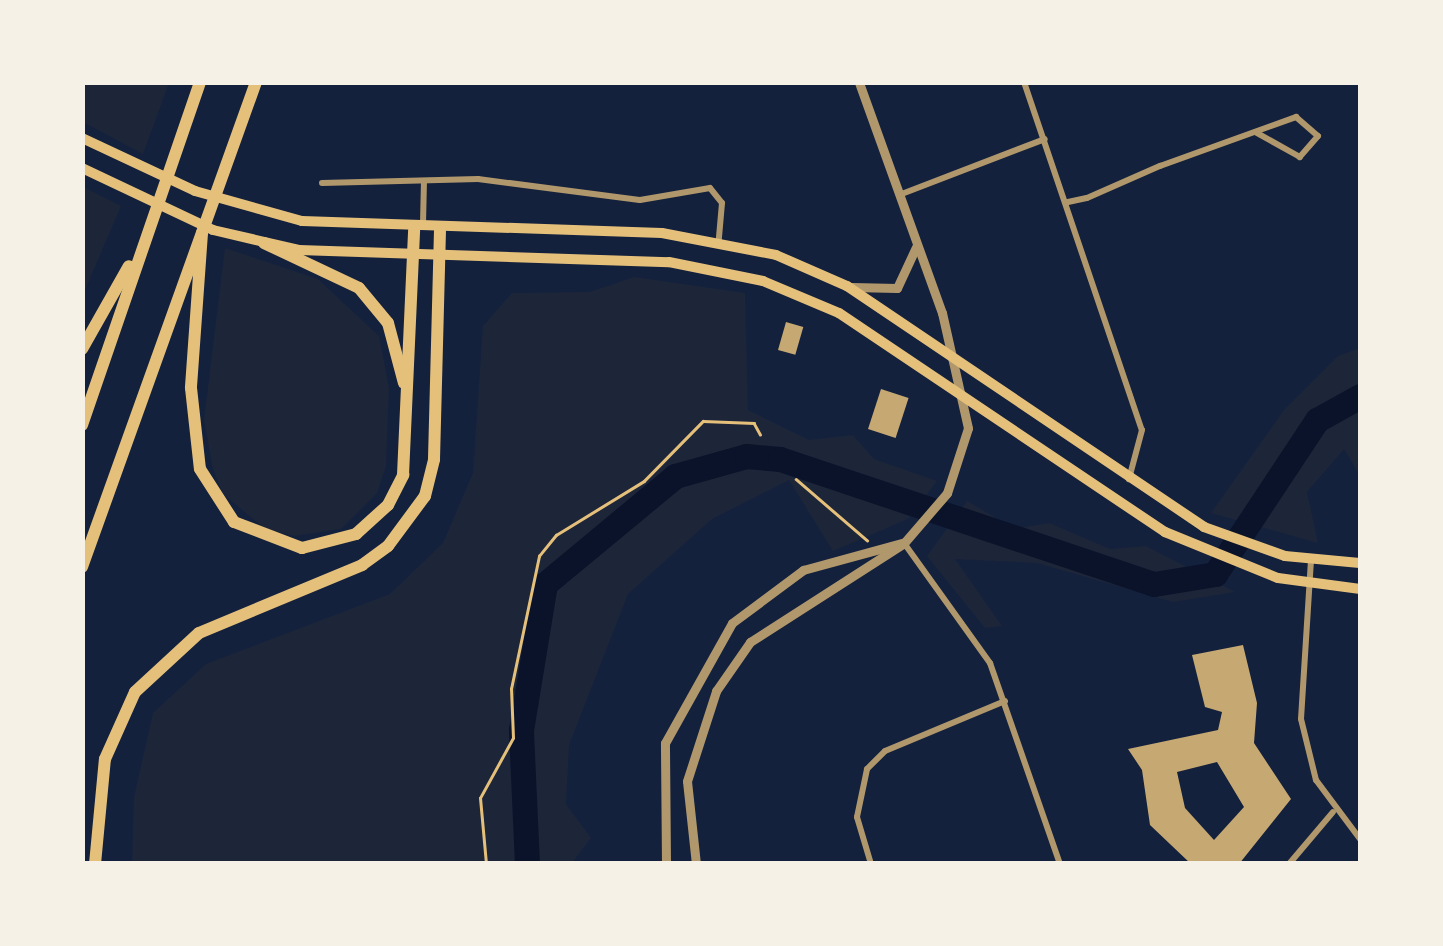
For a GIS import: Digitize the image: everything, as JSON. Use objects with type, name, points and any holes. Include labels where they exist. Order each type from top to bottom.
[{"type":"highway","points":[[82,425],[200,82]]},
{"type":"highway","points":[[82,567],[256,82]]},
{"type":"highway","points":[[198,251],[192,438],[209,492],[234,522],[284,547],[356,534],[398,488],[409,415],[418,230]]},
{"type":"highway","points":[[96,864],[105,759],[136,692],[199,633],[362,565],[388,546],[425,496],[434,459],[440,230]]},
{"type":"highway","points":[[82,350],[145,238]]},
{"type":"highway","points":[[264,242],[342,277],[375,305],[397,345],[409,415]]},
{"type":"main road","points":[[82,138],[249,210],[418,230],[719,240],[847,286],[1128,480],[1210,530],[1263,551],[1311,560],[1360,563]]},
{"type":"main road","points":[[82,168],[159,209],[264,242],[414,260],[634,260],[736,274],[838,314],[1197,548],[1256,572],[1307,584],[1360,590]]},
{"type":"street","points":[[696,864],[687,781],[716,692],[750,642],[904,543],[947,493],[968,428],[967,401],[955,360],[859,82]]},
{"type":"street","points":[[1024,82],[1068,202],[1142,430],[1128,480]]},
{"type":"street","points":[[1068,202],[1255,132],[1303,116],[1318,136],[1300,157],[1255,132]]},
{"type":"street","points":[[899,195],[1046,139]]},
{"type":"street","points":[[418,230],[424,180]]},
{"type":"street","points":[[322,183],[424,180],[640,200],[710,188],[722,203],[719,240]]},
{"type":"street","points":[[847,286],[897,288],[917,244]]},
{"type":"street","points":[[666,864],[665,743],[688,690],[753,603],[804,570],[871,545],[904,543]]},
{"type":"street","points":[[904,543],[974,634],[1005,701],[1060,864]]},
{"type":"street","points":[[1311,560],[1301,718],[1333,812],[1360,839]]},
{"type":"street","points":[[872,864],[857,817],[867,769],[885,752],[1005,701]]},
{"type":"street","points":[[1289,864],[1333,812]]},
{"type":"path","points":[[486,864],[480,798],[513,738],[511,689],[539,556],[556,535],[644,481],[703,420],[754,422],[760,434]]},
{"type":"path","points":[[796,479],[871,545]]},
{"type":"shaded area","points":[[82,83],[169,83],[143,154],[83,122]]},
{"type":"shaded area","points":[[83,187],[121,206],[83,295]]},
{"type":"shaded area","points":[[225,248],[318,279],[379,336],[389,388],[386,466],[377,493],[341,529],[294,536],[265,529],[223,494],[213,469],[204,420]]},
{"type":"shaded area","points":[[634,277],[745,293],[748,410],[809,440],[853,435],[874,459],[937,481],[908,519],[833,551],[789,480],[712,519],[628,594],[569,745],[566,804],[591,838],[572,863],[132,864],[134,797],[153,713],[206,664],[390,594],[443,543],[473,473],[483,326],[512,293],[590,292]]},
{"type":"shaded area","points":[[1360,348],[1360,476],[1344,449],[1307,492],[1318,543],[1211,513],[1284,410],[1338,356]]},
{"type":"shaded area","points":[[967,501],[1015,529],[1049,523],[1110,549],[1146,546],[1235,592],[1173,602],[1037,563],[955,559],[1002,626],[985,628],[927,556]]},
{"type":"building","points":[[786,322],[803,327],[795,355],[778,350]]},
{"type":"building","points":[[881,389],[909,398],[896,438],[868,429]]},
{"type":"building","points":[[1243,645],[1257,703],[1254,743],[1291,799],[1239,864],[1191,864],[1150,825],[1142,770],[1128,749],[1218,730],[1222,712],[1205,707],[1192,655]],"holes":[[[1217,762],[1244,807],[1214,840],[1185,808],[1177,772]]]},
{"type":"waterway","points":[[527,864],[521,730],[545,584],[675,476],[746,456],[780,459],[1154,584],[1215,574],[1317,420],[1360,396]]}]
